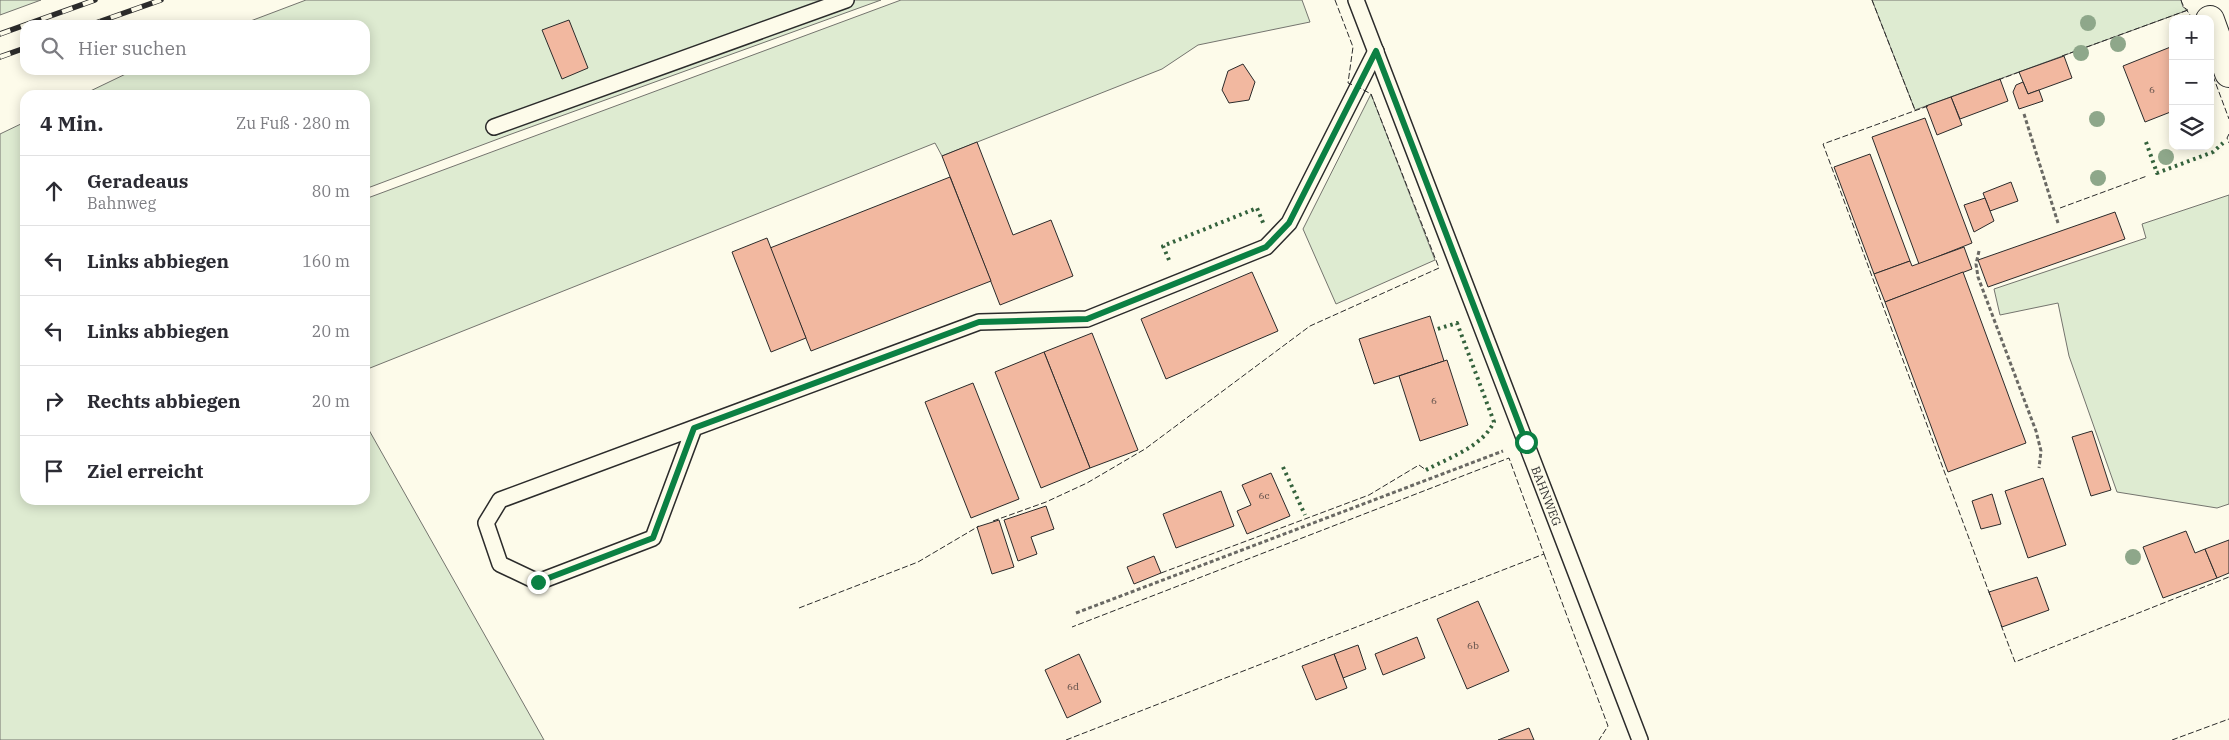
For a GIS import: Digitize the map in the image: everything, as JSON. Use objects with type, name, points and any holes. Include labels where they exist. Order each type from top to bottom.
[{"type":"street","points":[[2203,0],[2208,15]]},
{"type":"street","points":[[2214,31],[2229,73]]},
{"type":"lane","points":[[494,127],[846,0]]},
{"type":"lane","name":"BAHNWEG","points":[[1356,0],[1640,740]]},
{"type":"lane","points":[[694,428],[653,538],[538,582],[500,564],[486,523],[500,500],[979,322],[1087,319],[1266,247],[1289,223],[1376,51]]},
{"type":"path","points":[[2024,114],[2058,223]]},
{"type":"path","points":[[1979,251],[1976,264],[1978,277],[2036,431],[2041,451],[2039,468]]},
{"type":"path","points":[[1076,613],[1526,442]]},
{"type":"green space","points":[[0,0],[41,0],[0,15]]},
{"type":"green space","points":[[306,0],[881,0],[370,187],[370,90],[92,90],[124,75],[370,75],[370,20],[253,20]]},
{"type":"green space","points":[[901,0],[1302,0],[1310,22],[1198,45],[1162,69],[942,156],[935,143],[370,368],[370,197]]},
{"type":"green space","points":[[1872,0],[2181,0],[2183,7],[2188,10],[2169,15],[2169,17],[1915,110]]},
{"type":"green space","points":[[1371,94],[1435,260],[1336,304],[1303,229]]},
{"type":"green space","points":[[20,124],[20,505],[370,505],[370,432],[544,740],[0,740],[0,134]]},
{"type":"green space","points":[[2229,195],[2229,504],[2217,508],[2117,492],[2069,356],[2058,303],[2000,315],[1994,289],[2146,238],[2142,224]]},
{"type":"building","points":[[569,20],[588,68],[562,79],[542,30]]},
{"type":"building","points":[[2169,48],[2169,113],[2145,122],[2123,66]]},
{"type":"building","points":[[2064,56],[2072,78],[2028,94],[2019,72]]},
{"type":"building","points":[[1243,64],[1255,82],[1249,100],[1229,103],[1222,90],[1228,71]]},
{"type":"building","points":[[2000,79],[2008,101],[1960,119],[1951,97]]},
{"type":"building","points":[[2023,82],[2028,94],[2039,90],[2043,101],[2019,109],[2013,92],[2016,85]]},
{"type":"building","points":[[1951,97],[1962,125],[1937,135],[1926,106]]},
{"type":"building","points":[[1925,118],[1972,243],[1919,264],[1872,137]]},
{"type":"building","points":[[977,142],[1013,235],[1051,220],[1073,276],[1000,305],[942,156]]},
{"type":"building","points":[[1870,154],[1910,261],[1874,274],[1834,167]]},
{"type":"building","points":[[950,177],[991,281],[811,351],[770,248]]},
{"type":"building","points":[[2011,182],[2018,201],[1990,211],[1983,193]]},
{"type":"building","points":[[1985,198],[1994,221],[1974,232],[1964,205]]},
{"type":"building","points":[[2115,212],[2125,239],[1988,287],[1978,260]]},
{"type":"building","points":[[767,238],[806,338],[771,352],[732,252]]},
{"type":"building","points":[[1964,247],[1972,269],[1885,302],[1874,274],[1910,261],[1912,266]]},
{"type":"building","points":[[1252,272],[1278,331],[1166,379],[1141,319]]},
{"type":"building","points":[[1963,272],[2026,443],[1948,472],[1885,302]]},
{"type":"building","points":[[1430,316],[1444,361],[1374,384],[1359,339]]},
{"type":"building","points":[[1092,333],[1138,450],[1090,468],[1044,352]]},
{"type":"building","points":[[1044,352],[1090,468],[1041,488],[995,372]]},
{"type":"building","points":[[1447,360],[1468,425],[1420,441],[1399,376]]},
{"type":"building","points":[[973,383],[1019,499],[971,518],[925,402]]},
{"type":"building","points":[[2092,431],[2111,490],[2091,496],[2072,437]]},
{"type":"building","points":[[1271,473],[1290,516],[1247,534],[1237,511],[1251,505],[1242,485]]},
{"type":"building","points":[[2043,478],[2066,545],[2028,558],[2005,491]]},
{"type":"building","points":[[1221,491],[1234,526],[1176,548],[1163,514]]},
{"type":"building","points":[[1992,494],[2001,524],[1981,529],[1972,501]]},
{"type":"building","points":[[1046,506],[1054,529],[1031,537],[1037,554],[1018,561],[1004,520]]},
{"type":"building","points":[[999,520],[1014,567],[992,574],[977,527]]},
{"type":"building","points":[[2186,531],[2195,553],[2205,549],[2217,578],[2163,598],[2143,547]]},
{"type":"building","points":[[2229,540],[2229,573],[2217,578],[2205,549]]},
{"type":"building","points":[[1154,556],[1161,573],[1134,584],[1127,567]]},
{"type":"building","points":[[2037,577],[2049,610],[2002,627],[1989,592]]},
{"type":"building","points":[[1478,601],[1509,671],[1467,689],[1437,619]]},
{"type":"building","points":[[1417,637],[1425,658],[1383,675],[1375,654]]},
{"type":"building","points":[[1358,645],[1366,669],[1343,678],[1334,654]]},
{"type":"building","points":[[1079,654],[1101,702],[1067,718],[1045,670]]},
{"type":"building","points":[[1334,654],[1347,688],[1316,700],[1302,666]]},
{"type":"building","points":[[1529,728],[1534,740],[1498,740]]},
{"type":"railway","points":[[39,20],[95,0]]},
{"type":"railway","points":[[104,20],[161,0]]},
{"type":"railway","points":[[0,34],[20,27]]},
{"type":"railway","points":[[0,57],[20,50]]},
{"type":"hedge","points":[[2146,142],[2157,173],[2213,152],[2223,143]]},
{"type":"hedge","points":[[1169,260],[1163,246],[1257,208],[1264,225]]},
{"type":"hedge","points":[[1426,470],[1474,445],[1489,431],[1494,422],[1457,323],[1434,330]]},
{"type":"hedge","points":[[1283,467],[1305,515]]},
{"type":"fence","points":[[1335,0],[1353,47],[1348,83],[1353,85]]},
{"type":"fence","points":[[1872,0],[1915,110]]},
{"type":"fence","points":[[2181,0],[2190,15]]},
{"type":"fence","points":[[2062,56],[2188,10]]},
{"type":"fence","points":[[1998,80],[2022,71]]},
{"type":"fence","points":[[2214,79],[2229,119]]},
{"type":"fence","points":[[993,521],[1046,502],[1087,483],[1145,449],[1310,326],[1439,268],[1371,94],[1360,88]]},
{"type":"fence","points":[[1928,106],[1823,144],[1990,595]]},
{"type":"fence","points":[[2229,134],[2227,138],[2229,143]]},
{"type":"fence","points":[[2060,208],[2147,176]]},
{"type":"fence","points":[[1066,740],[1544,554],[1509,458],[1072,627]]},
{"type":"fence","points":[[1161,573],[1369,495],[1419,465],[1426,470]]},
{"type":"fence","points":[[799,608],[918,562],[979,526]]},
{"type":"fence","points":[[1544,554],[1608,726],[1599,740]]},
{"type":"fence","points":[[2001,625],[2015,662],[2229,577]]},
{"type":"fence","points":[[2172,740],[2229,719]]},
{"type":"route","points":[[538,582],[653,538],[694,428],[979,322],[1087,319],[1266,247],[1289,223],[1376,51],[1526,442]]}]
